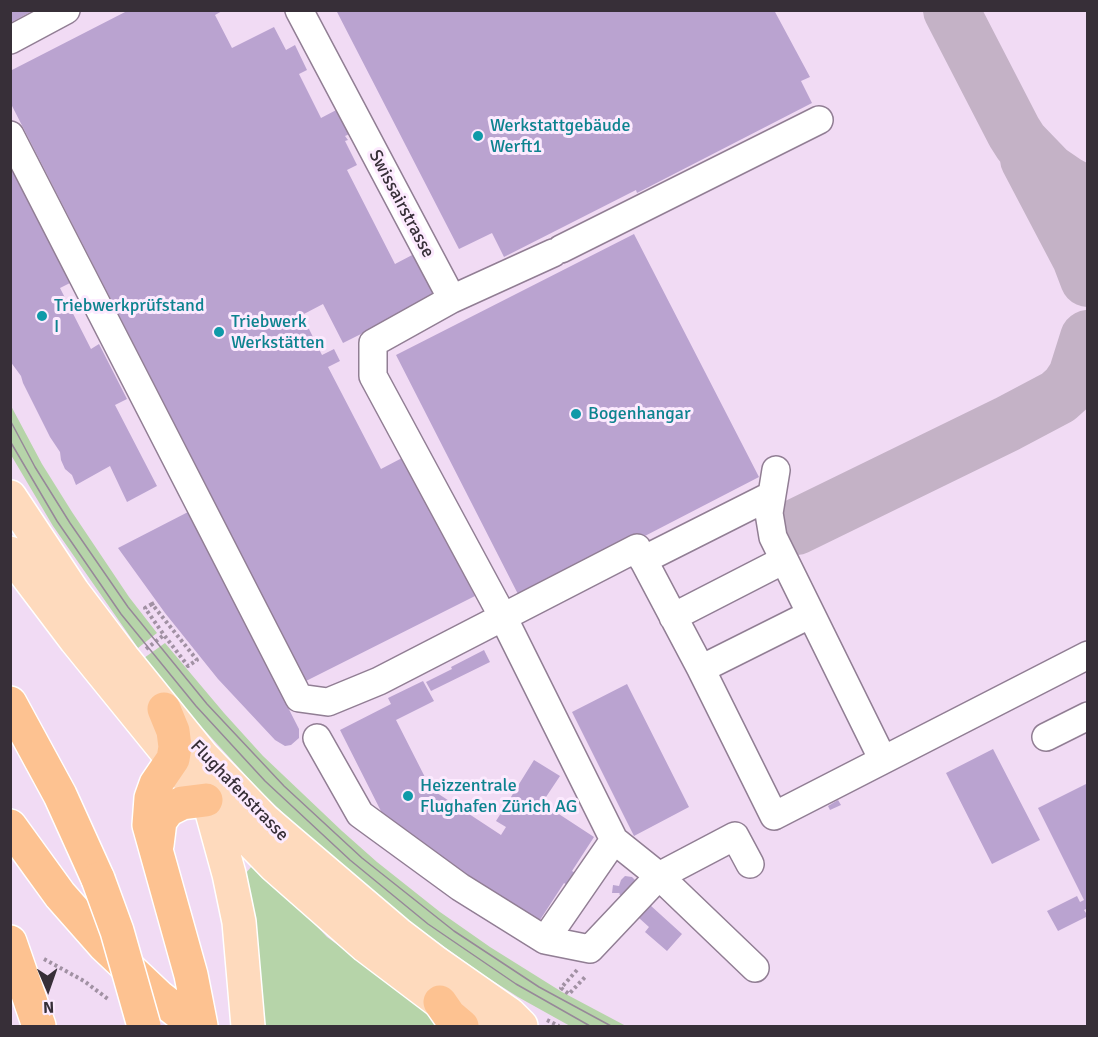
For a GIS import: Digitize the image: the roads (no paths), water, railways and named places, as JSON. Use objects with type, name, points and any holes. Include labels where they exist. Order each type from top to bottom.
[{"type":"highway","points":[[10,703],[60,795],[98,879],[117,931],[144,1026]]},
{"type":"highway","points":[[164,709],[174,731],[175,747],[173,759],[156,784],[150,803],[149,825],[191,975],[201,1026]]},
{"type":"highway","points":[[156,856],[158,828],[168,810],[176,805],[208,803]]},
{"type":"highway","points":[[10,826],[60,895],[105,946],[159,997],[196,1026]]},
{"type":"highway","points":[[10,942],[39,1026]]},
{"type":"highway","points":[[440,1002],[449,1015],[462,1026]]},
{"type":"main road","name":"Flughafenstrasse","points":[[10,497],[73,592],[203,757],[264,820],[360,902],[436,963],[517,1022]]},
{"type":"main road","name":"Flughafenstrasse","points":[[10,553],[76,640],[208,803]]},
{"type":"main road","points":[[208,803],[233,822],[345,929],[440,1002],[517,1022]]},
{"type":"main road","points":[[208,803],[229,874],[240,930],[248,1022]]},
{"type":"main road","points":[[229,874],[236,853],[244,846],[270,844],[278,847],[333,895],[360,902]]},
{"type":"lane","points":[[10,40],[66,10]]},
{"type":"lane","name":"Swissairstrasse","points":[[299,10],[452,299]]},
{"type":"lane","points":[[755,968],[659,876],[614,840],[506,624],[373,376],[372,343],[452,299],[557,251],[819,120]]},
{"type":"lane","points":[[10,135],[299,698],[328,702],[379,681],[506,624],[637,548],[701,669],[774,816]]},
{"type":"lane","points":[[643,560],[773,483],[770,524],[773,537],[883,760]]},
{"type":"lane","points":[[673,616],[784,560]]},
{"type":"lane","points":[[701,669],[811,614]]},
{"type":"lane","points":[[317,738],[360,814],[460,887],[545,940],[590,949],[659,876],[1088,656]]},
{"type":"lane","points":[[1046,737],[1088,716]]},
{"type":"lane","points":[[735,836],[750,864]]},
{"type":"lane","points":[[545,940],[614,840]]},
{"type":"tram line","points":[[10,420],[35,467],[70,523],[128,607],[207,704],[284,786],[362,858],[454,931],[539,987],[611,1026]]},
{"type":"tram line","points":[[10,441],[57,521],[121,614],[196,706],[265,781],[350,860],[428,924],[516,984],[590,1026]]},
{"type":"place","name":"Werkstattgebäude Werft1","points":[[478,136]]},
{"type":"place","name":"Triebwerkprüfstand I","points":[[42,316]]},
{"type":"place","name":"Triebwerk Werkstätten","points":[[219,332]]},
{"type":"place","name":"Bogenhangar","points":[[576,414]]},
{"type":"place","name":"Heizzentrale Flughafen Zürich AG","points":[[408,796]]}]
